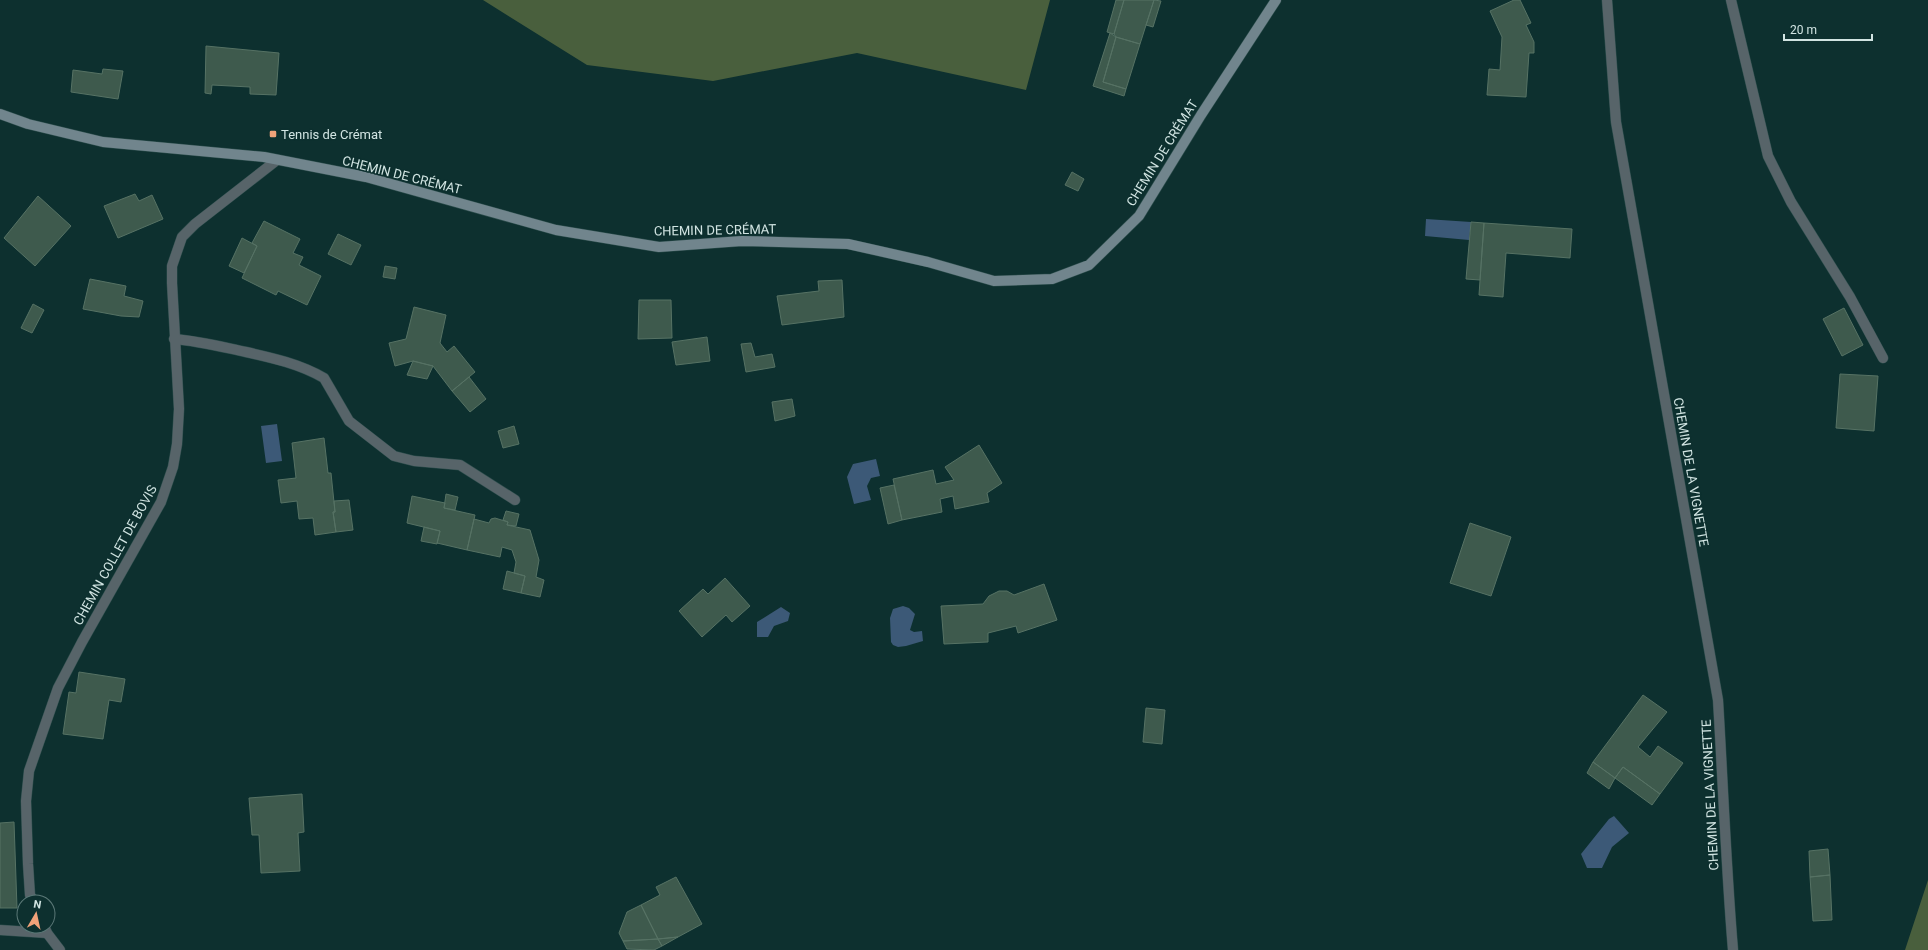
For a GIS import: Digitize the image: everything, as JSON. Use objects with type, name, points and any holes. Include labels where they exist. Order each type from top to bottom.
[{"type":"street","name":"CHEMIN DE CRÉMAT","points":[[0,114],[28,124],[103,142],[182,148],[264,158],[366,177],[556,230],[660,247],[742,240],[848,244],[928,262],[994,281],[1052,279],[1089,265],[1139,216],[1201,115],[1276,0]]},
{"type":"street","name":"CHEMIN DE LA VIGNETTE","points":[[1606,0],[1616,122],[1718,700],[1724,786],[1726,867],[1733,950]]},
{"type":"street","points":[[1731,0],[1768,156],[1791,202],[1850,297],[1883,358]]},
{"type":"street","name":"CHEMIN COLLET DE BOVIS","points":[[30,894],[26,801],[29,771],[58,688],[82,642],[161,502],[168,483],[177,444],[179,409],[174,339],[172,266],[182,237],[195,224],[277,160]]},
{"type":"street","points":[[174,339],[197,341],[285,361],[318,374],[324,378],[349,421],[394,456],[414,461],[460,465],[515,500]]},
{"type":"street","points":[[0,930],[16,930]]},
{"type":"street","points":[[48,934],[60,950]]},
{"type":"green space","points":[[483,0],[1050,0],[1026,90],[857,53],[713,81],[587,65]]},
{"type":"green space","points":[[1928,880],[1928,950],[1905,950]]},
{"type":"water","points":[[1426,219],[1471,222],[1469,240],[1425,236]]},
{"type":"water","points":[[277,424],[282,461],[266,463],[261,426]]},
{"type":"water","points":[[876,459],[880,476],[871,478],[867,486],[871,500],[854,504],[847,477],[853,464]]},
{"type":"water","points":[[903,606],[909,608],[915,614],[910,630],[914,632],[922,631],[923,641],[898,647],[893,645],[891,642],[890,618],[893,609]]},
{"type":"water","points":[[781,607],[790,613],[788,621],[774,626],[768,637],[757,637],[757,622]]},
{"type":"water","points":[[1614,816],[1629,833],[1612,847],[1602,868],[1587,868],[1581,854],[1609,819]]},
{"type":"building","points":[[1116,0],[1124,0],[1114,34],[1107,32]]},
{"type":"building","points":[[1124,0],[1154,0],[1140,44],[1116,37],[1114,34]]},
{"type":"building","points":[[1154,0],[1161,1],[1153,27],[1146,25]]},
{"type":"building","points":[[1514,0],[1520,0],[1531,23],[1526,25],[1534,42],[1534,53],[1529,53],[1526,97],[1487,95],[1489,69],[1500,70],[1502,37],[1490,11]]},
{"type":"building","points":[[1110,33],[1116,37],[1103,82],[1126,89],[1124,96],[1093,86]]},
{"type":"building","points":[[1116,37],[1140,44],[1126,89],[1103,82]]},
{"type":"building","points":[[206,46],[279,53],[276,95],[250,94],[250,87],[212,85],[211,94],[205,93]]},
{"type":"building","points":[[103,69],[123,71],[118,99],[71,92],[73,70],[102,74]]},
{"type":"building","points":[[1072,172],[1084,179],[1078,191],[1065,185]]},
{"type":"building","points":[[135,194],[139,201],[152,195],[163,219],[118,238],[104,206]]},
{"type":"building","points":[[38,196],[71,226],[35,266],[4,238]]},
{"type":"building","points":[[264,221],[300,239],[293,253],[303,257],[299,265],[321,276],[307,305],[278,291],[276,295],[242,278],[257,246],[252,243]]},
{"type":"building","points":[[1471,222],[1484,223],[1480,280],[1466,279]]},
{"type":"building","points":[[1484,223],[1572,229],[1570,258],[1506,253],[1503,297],[1479,295]]},
{"type":"building","points":[[338,234],[361,245],[351,265],[328,254]]},
{"type":"building","points":[[242,238],[257,246],[244,273],[229,266]]},
{"type":"building","points":[[385,266],[397,268],[395,279],[383,277]]},
{"type":"building","points":[[90,279],[126,286],[124,296],[143,301],[139,317],[121,316],[83,309]]},
{"type":"building","points":[[842,280],[844,317],[782,325],[777,296],[819,291],[818,281]]},
{"type":"building","points":[[639,300],[671,300],[672,338],[638,339]]},
{"type":"building","points":[[33,304],[44,310],[32,333],[21,328]]},
{"type":"building","points":[[414,307],[446,315],[440,343],[447,352],[454,346],[475,372],[452,391],[433,366],[413,361],[395,366],[389,343],[406,339]]},
{"type":"building","points":[[1844,308],[1863,345],[1842,356],[1823,319]]},
{"type":"building","points":[[707,337],[710,361],[676,365],[672,342]]},
{"type":"building","points":[[751,343],[755,357],[772,354],[775,367],[746,372],[741,344]]},
{"type":"building","points":[[413,361],[433,366],[427,379],[407,375]]},
{"type":"building","points":[[1840,374],[1878,376],[1874,431],[1836,428]]},
{"type":"building","points":[[469,377],[486,399],[470,412],[452,391]]},
{"type":"building","points":[[792,399],[795,416],[775,421],[772,402]]},
{"type":"building","points":[[514,426],[519,444],[503,448],[498,431]]},
{"type":"building","points":[[324,438],[328,473],[331,473],[335,512],[333,512],[336,532],[315,535],[313,518],[299,519],[297,501],[281,503],[278,480],[296,478],[292,443]]},
{"type":"building","points":[[979,445],[1002,483],[987,493],[989,502],[955,509],[953,496],[940,499],[942,512],[902,520],[893,479],[933,470],[936,484],[954,480],[945,467]]},
{"type":"building","points":[[894,485],[902,520],[888,524],[880,488]]},
{"type":"building","points":[[446,494],[458,497],[455,510],[444,508]]},
{"type":"building","points":[[412,496],[445,503],[444,508],[475,515],[467,550],[437,543],[440,531],[407,523]]},
{"type":"building","points":[[349,500],[353,530],[336,532],[333,512],[335,512],[334,501]]},
{"type":"building","points":[[506,511],[519,514],[516,526],[507,525],[508,522],[503,520]]},
{"type":"building","points":[[495,518],[508,522],[507,525],[530,530],[539,560],[536,577],[544,580],[540,597],[521,593],[525,576],[514,573],[516,562],[512,550],[502,547],[500,557],[467,550],[474,519],[489,523],[491,519]]},
{"type":"building","points":[[1470,523],[1511,537],[1491,596],[1450,583]]},
{"type":"building","points":[[424,527],[440,531],[437,544],[421,541]]},
{"type":"building","points":[[507,571],[525,576],[521,593],[503,589]]},
{"type":"building","points":[[725,578],[750,606],[732,622],[726,615],[702,637],[679,611],[703,589],[708,594]]},
{"type":"building","points":[[1044,584],[1057,620],[1018,633],[1016,626],[988,633],[988,642],[944,644],[941,606],[983,604],[989,596],[999,591],[1007,591],[1014,595]]},
{"type":"building","points":[[79,672],[125,679],[121,702],[109,700],[103,739],[63,734],[69,692],[76,693]]},
{"type":"building","points":[[1643,695],[1667,712],[1638,747],[1650,757],[1658,746],[1683,763],[1660,794],[1623,767],[1615,778],[1593,762]]},
{"type":"building","points":[[1146,708],[1165,710],[1162,744],[1143,742]]},
{"type":"building","points":[[1593,762],[1615,778],[1609,789],[1587,773]]},
{"type":"building","points":[[1623,767],[1660,794],[1652,805],[1615,778]]},
{"type":"building","points":[[302,794],[304,832],[298,833],[300,871],[261,873],[259,835],[252,835],[249,798]]},
{"type":"building","points":[[14,822],[16,908],[0,908],[0,823]]},
{"type":"building","points":[[1828,849],[1830,875],[1810,877],[1809,851]]},
{"type":"building","points":[[1830,875],[1832,920],[1813,921],[1810,877]]},
{"type":"building","points":[[676,877],[702,924],[678,937],[658,939],[641,905],[660,895],[656,887]]},
{"type":"building","points":[[641,905],[658,939],[623,941],[619,933],[627,912]]},
{"type":"building","points":[[678,937],[662,946],[658,939]]},
{"type":"building","points":[[658,939],[662,946],[654,950],[627,949],[623,941]]},
{"type":"place","name":"Tennis de Crémat","points":[[273,134]]}]
